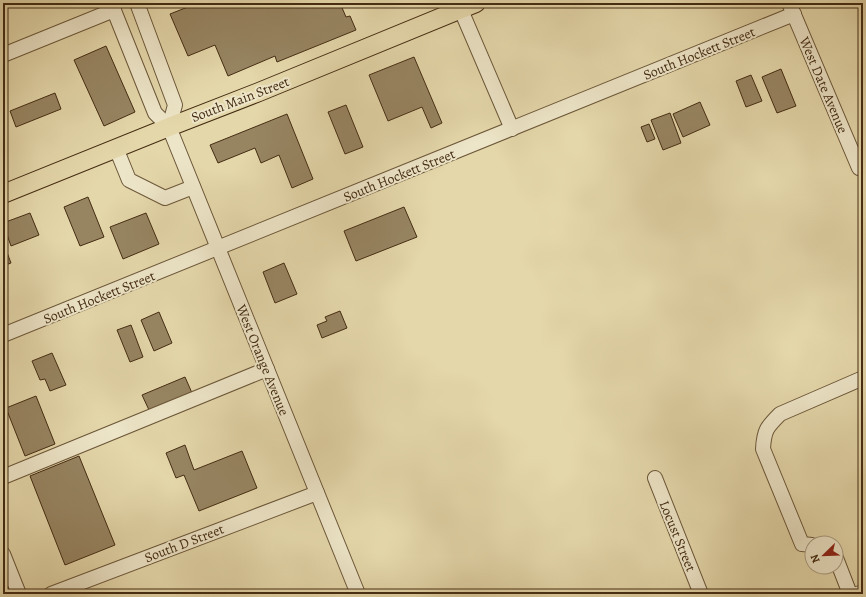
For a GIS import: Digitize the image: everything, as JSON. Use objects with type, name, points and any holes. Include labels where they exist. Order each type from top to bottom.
[{"type":"main road","name":"South Main Street","points":[[3,194],[259,92],[465,5]]},
{"type":"street","points":[[137,3],[175,105],[168,127]]},
{"type":"street","points":[[465,5],[512,129]]},
{"type":"street","points":[[3,55],[112,6]]},
{"type":"street","name":"West Orange Avenue","points":[[112,6],[155,113],[168,127],[358,594]]},
{"type":"street","name":"South Hockett Street","points":[[3,335],[512,129],[792,9]]},
{"type":"street","name":"West Date Avenue","points":[[792,9],[859,168]]},
{"type":"street","points":[[116,148],[129,180],[165,198],[193,187]]},
{"type":"street","points":[[3,477],[267,369]]},
{"type":"street","points":[[804,544],[802,544],[763,448],[764,434],[771,423],[780,414],[863,378]]},
{"type":"street","name":"Locust Street","points":[[655,478],[701,594]]},
{"type":"street","name":"South D Street","points":[[51,594],[317,493]]},
{"type":"street","points":[[3,554],[19,594]]},
{"type":"street","points":[[843,575],[850,594]]},
{"type":"street","points":[[857,594],[863,592]]},
{"type":"building","points":[[198,3],[340,3],[346,17],[350,16],[356,30],[277,62],[275,56],[228,76],[215,45],[188,56],[170,14]]},
{"type":"building","points":[[106,46],[135,112],[104,126],[74,60]]},
{"type":"building","points":[[414,57],[442,123],[431,128],[422,107],[388,121],[369,75]]},
{"type":"building","points":[[781,69],[796,106],[777,113],[762,77]]},
{"type":"building","points":[[751,75],[762,101],[746,107],[736,81]]},
{"type":"building","points":[[55,93],[61,109],[16,127],[10,111]]},
{"type":"building","points":[[700,102],[710,125],[683,137],[673,114]]},
{"type":"building","points":[[346,105],[363,147],[345,154],[328,112]]},
{"type":"building","points":[[670,113],[681,143],[663,150],[651,120]]},
{"type":"building","points":[[287,114],[313,179],[292,188],[279,155],[261,163],[255,148],[218,163],[210,145]]},
{"type":"building","points":[[649,124],[655,139],[647,142],[641,127]]},
{"type":"building","points":[[88,197],[104,237],[80,246],[64,207]]},
{"type":"building","points":[[404,207],[417,237],[356,261],[344,231]]},
{"type":"building","points":[[30,213],[39,235],[11,246],[3,223]]},
{"type":"building","points":[[146,213],[159,244],[123,259],[110,227]]},
{"type":"building","points":[[3,247],[5,247],[11,263],[3,266]]},
{"type":"building","points":[[284,263],[297,294],[275,303],[263,272]]},
{"type":"building","points":[[340,311],[347,328],[322,338],[317,325],[327,321],[325,317]]},
{"type":"building","points":[[159,312],[172,343],[154,351],[141,320]]},
{"type":"building","points":[[131,325],[143,357],[130,362],[117,330]]},
{"type":"building","points":[[52,353],[66,385],[50,391],[45,379],[40,380],[32,361]]},
{"type":"building","points":[[185,377],[192,393],[149,410],[142,395]]},
{"type":"building","points":[[36,396],[55,444],[25,456],[6,408]]},
{"type":"building","points":[[185,445],[194,470],[242,451],[257,488],[199,511],[184,475],[176,478],[166,453]]},
{"type":"building","points":[[79,456],[115,545],[65,565],[30,476]]}]
